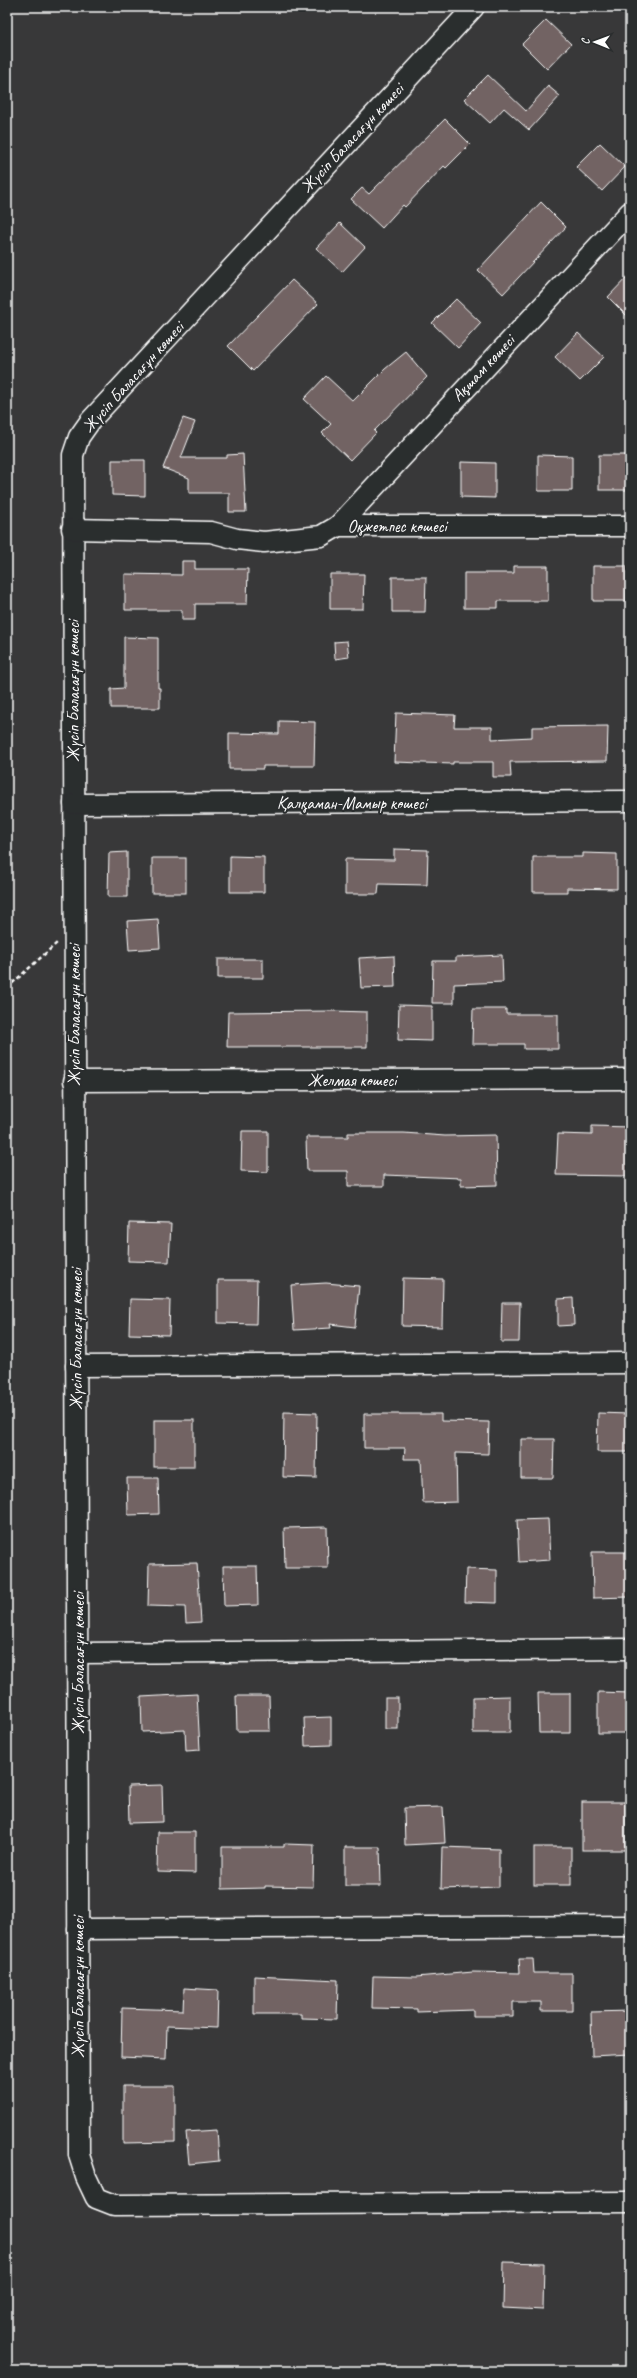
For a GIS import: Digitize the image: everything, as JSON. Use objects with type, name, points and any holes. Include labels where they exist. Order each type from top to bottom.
[{"type":"street","name":"Жүсіп Баласағұн көшесі","points":[[474,7],[91,420],[79,437],[73,454],[72,529],[79,2155],[86,2177],[96,2198],[114,2205],[630,2202]]},
{"type":"street","name":"Ақшам көшесі","points":[[338,526],[630,212]]},
{"type":"street","name":"Оқжетпес көшесі","points":[[72,529],[211,532],[237,539],[264,542],[321,536],[338,526],[630,526]]},
{"type":"street","name":"Қалқаман-Мамыр көшесі","points":[[74,804],[630,801]]},
{"type":"street","name":"Желмая көшесі","points":[[74,1081],[630,1079]]},
{"type":"street","points":[[76,1366],[630,1363]]},
{"type":"street","points":[[78,1653],[630,1649]]},
{"type":"street","points":[[78,1929],[630,1926]]},
{"type":"path","points":[[7,988],[74,928]]},
{"type":"building","points":[[546,20],[571,44],[547,69],[522,44]]},
{"type":"building","points":[[488,75],[526,111],[548,86],[560,96],[529,130],[504,108],[490,123],[464,99]]},
{"type":"building","points":[[445,119],[470,144],[446,168],[444,166],[405,207],[403,205],[382,228],[351,199],[362,188],[369,194]]},
{"type":"building","points":[[600,143],[625,167],[602,191],[576,167]]},
{"type":"building","points":[[541,202],[566,227],[503,294],[478,270]]},
{"type":"building","points":[[340,223],[365,247],[342,272],[316,248]]},
{"type":"building","points":[[630,274],[630,319],[608,297]]},
{"type":"building","points":[[292,280],[318,304],[253,371],[228,346]]},
{"type":"building","points":[[456,299],[481,323],[458,348],[432,323]]},
{"type":"building","points":[[578,333],[604,357],[580,381],[555,357]]},
{"type":"building","points":[[406,352],[427,377],[374,431],[376,433],[350,460],[322,433],[331,424],[304,399],[326,376],[353,401],[385,369]]},
{"type":"building","points":[[183,418],[195,422],[181,458],[227,458],[227,455],[243,454],[246,512],[229,512],[229,493],[189,493],[189,478],[163,468]]},
{"type":"building","points":[[538,455],[572,456],[572,491],[538,491]]},
{"type":"building","points":[[599,455],[630,455],[630,490],[599,490]]},
{"type":"building","points":[[112,460],[145,460],[145,496],[112,495]]},
{"type":"building","points":[[461,462],[495,463],[495,498],[461,497]]},
{"type":"building","points":[[182,561],[195,561],[195,569],[248,569],[247,604],[195,604],[195,620],[182,620],[182,610],[125,610],[125,574],[182,575]]},
{"type":"building","points":[[514,566],[548,566],[548,601],[498,601],[498,608],[464,608],[464,573],[514,573]]},
{"type":"building","points":[[593,566],[627,566],[626,601],[593,601]]},
{"type":"building","points":[[330,574],[364,574],[363,609],[330,609]]},
{"type":"building","points":[[392,577],[426,577],[425,612],[392,612]]},
{"type":"building","points":[[124,637],[158,638],[158,688],[160,688],[160,708],[111,708],[111,689],[124,688]]},
{"type":"building","points":[[347,641],[349,657],[335,659],[334,642]]},
{"type":"building","points":[[396,713],[455,715],[454,727],[492,727],[492,739],[532,737],[532,727],[608,726],[607,761],[510,762],[511,777],[493,777],[493,762],[453,762],[453,764],[394,762]]},
{"type":"building","points":[[279,721],[315,722],[314,766],[263,766],[263,769],[229,769],[229,733],[279,734]]},
{"type":"building","points":[[394,849],[428,850],[427,885],[379,884],[378,894],[345,894],[345,859],[394,860]]},
{"type":"building","points":[[127,852],[127,897],[108,897],[109,853]]},
{"type":"building","points":[[583,853],[617,854],[617,889],[567,888],[567,892],[533,892],[533,857],[583,857]]},
{"type":"building","points":[[230,856],[264,857],[264,892],[230,892]]},
{"type":"building","points":[[152,858],[186,858],[186,893],[152,893]]},
{"type":"building","points":[[158,919],[160,948],[129,950],[127,921]]},
{"type":"building","points":[[502,955],[503,982],[454,984],[454,1003],[432,1003],[433,961],[456,961],[456,957]]},
{"type":"building","points":[[394,956],[395,987],[361,988],[359,958]]},
{"type":"building","points":[[218,959],[263,959],[263,978],[218,978]]},
{"type":"building","points":[[399,1005],[432,1006],[432,1041],[398,1040]]},
{"type":"building","points":[[473,1009],[506,1009],[506,1014],[558,1014],[558,1049],[524,1049],[524,1044],[472,1044]]},
{"type":"building","points":[[228,1012],[367,1012],[367,1047],[227,1047]]},
{"type":"building","points":[[592,1126],[630,1127],[629,1176],[556,1175],[558,1134],[592,1135]]},
{"type":"building","points":[[242,1131],[268,1131],[268,1172],[241,1171]]},
{"type":"building","points":[[348,1133],[404,1133],[445,1136],[496,1135],[497,1185],[461,1186],[461,1178],[384,1175],[384,1186],[348,1186],[348,1171],[307,1171],[306,1137],[348,1137]]},
{"type":"building","points":[[129,1223],[171,1224],[169,1262],[128,1261]]},
{"type":"building","points":[[403,1278],[443,1279],[442,1327],[402,1326]]},
{"type":"building","points":[[218,1280],[257,1280],[256,1324],[218,1323]]},
{"type":"building","points":[[326,1283],[359,1286],[355,1327],[330,1324],[331,1328],[294,1330],[291,1285]]},
{"type":"building","points":[[573,1298],[574,1325],[558,1326],[558,1299]]},
{"type":"building","points":[[130,1299],[170,1300],[169,1335],[129,1334]]},
{"type":"building","points":[[502,1303],[520,1303],[519,1342],[501,1342]]},
{"type":"building","points":[[284,1412],[317,1413],[316,1478],[283,1477]]},
{"type":"building","points":[[598,1413],[629,1414],[628,1452],[597,1452]]},
{"type":"building","points":[[364,1414],[441,1414],[441,1421],[489,1422],[488,1454],[456,1453],[457,1502],[423,1503],[421,1459],[404,1459],[405,1448],[364,1448]]},
{"type":"building","points":[[154,1420],[194,1420],[194,1467],[154,1467]]},
{"type":"building","points":[[521,1439],[554,1439],[553,1478],[521,1478]]},
{"type":"building","points":[[127,1478],[158,1478],[159,1514],[128,1515]]},
{"type":"building","points":[[548,1519],[550,1560],[519,1562],[517,1520]]},
{"type":"building","points":[[327,1527],[328,1568],[285,1568],[284,1528]]},
{"type":"building","points":[[592,1552],[629,1552],[629,1597],[593,1598]]},
{"type":"building","points":[[197,1563],[201,1622],[186,1623],[185,1607],[148,1606],[149,1564]]},
{"type":"building","points":[[223,1566],[257,1566],[258,1605],[224,1606]]},
{"type":"building","points":[[466,1569],[497,1570],[497,1603],[465,1602]]},
{"type":"building","points":[[598,1692],[630,1693],[630,1733],[598,1733]]},
{"type":"building","points":[[538,1693],[570,1693],[570,1733],[539,1733]]},
{"type":"building","points":[[197,1694],[200,1750],[186,1751],[185,1730],[142,1732],[141,1697]]},
{"type":"building","points":[[236,1696],[269,1696],[270,1731],[237,1731]]},
{"type":"building","points":[[510,1696],[510,1733],[473,1733],[473,1697]]},
{"type":"building","points":[[385,1698],[398,1698],[398,1729],[385,1729]]},
{"type":"building","points":[[331,1717],[331,1745],[305,1746],[304,1718]]},
{"type":"building","points":[[162,1785],[163,1822],[129,1823],[128,1786]]},
{"type":"building","points":[[582,1802],[625,1802],[625,1850],[582,1850]]},
{"type":"building","points":[[443,1807],[445,1843],[405,1845],[404,1808]]},
{"type":"building","points":[[158,1832],[195,1832],[195,1873],[157,1872]]},
{"type":"building","points":[[284,1844],[314,1845],[313,1887],[265,1886],[265,1888],[222,1889],[222,1847],[284,1847]]},
{"type":"building","points":[[345,1847],[380,1847],[381,1886],[345,1886]]},
{"type":"building","points":[[442,1847],[499,1849],[499,1887],[441,1889]]},
{"type":"building","points":[[534,1847],[571,1847],[571,1885],[534,1885]]},
{"type":"building","points":[[519,1959],[533,1959],[534,1973],[572,1973],[572,2011],[541,2011],[541,2002],[513,2002],[513,2016],[473,2016],[473,2010],[417,2012],[417,2009],[372,2008],[373,1976],[416,1977],[473,1972],[520,1973]]},
{"type":"building","points":[[254,1976],[338,1980],[337,2019],[301,2018],[301,2014],[254,2014]]},
{"type":"building","points":[[184,1988],[218,1990],[217,2028],[167,2026],[166,2059],[121,2057],[122,2008],[183,2010]]},
{"type":"building","points":[[630,2011],[630,2054],[592,2056],[591,2012]]},
{"type":"building","points":[[123,2086],[175,2086],[175,2142],[123,2143]]},
{"type":"building","points":[[217,2130],[219,2161],[189,2164],[186,2132]]},
{"type":"building","points":[[504,2262],[544,2263],[543,2310],[503,2308]]}]
